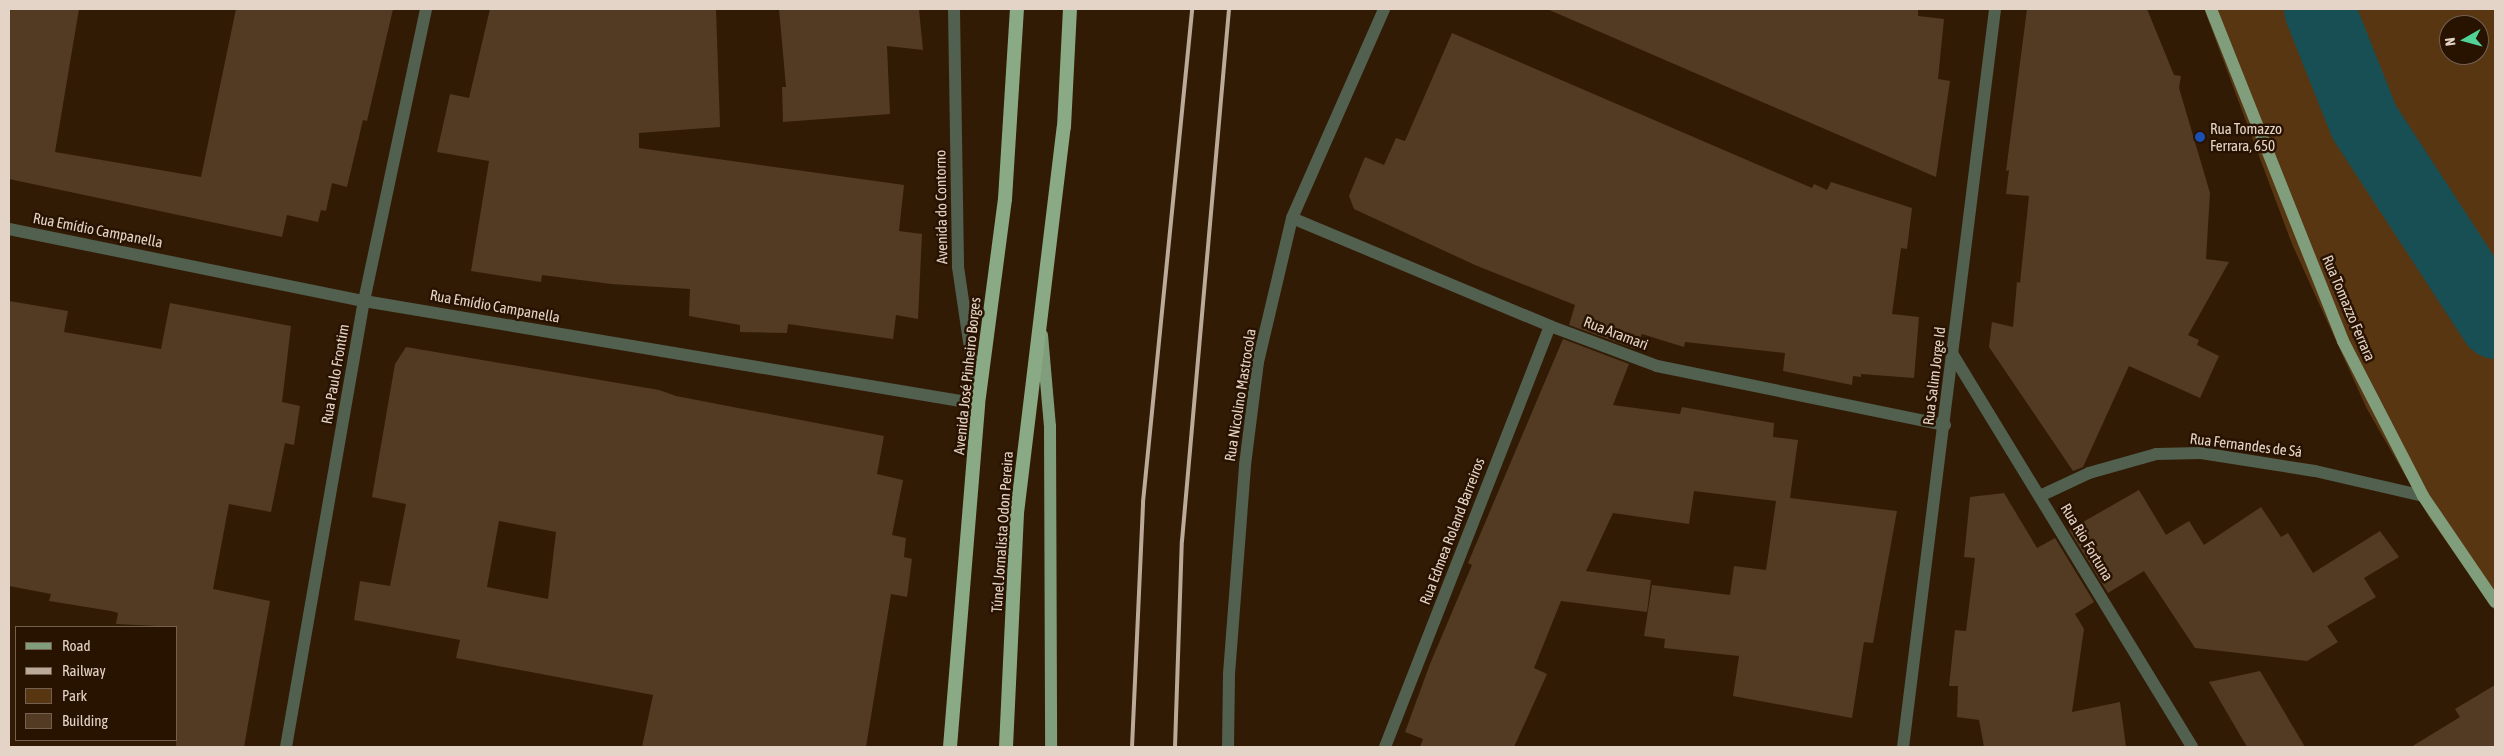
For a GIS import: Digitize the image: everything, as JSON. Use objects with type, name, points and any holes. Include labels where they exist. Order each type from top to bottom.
[{"type":"highway","name":"Avenida José Pinheiro Borges","points":[[950,747],[978,404],[1005,199],[1017,9]]},
{"type":"highway","points":[[1041,319],[1064,128],[1070,9]]},
{"type":"highway","name":"Túnel Jornalista Odon Pereira","points":[[1006,747],[1018,513],[1041,319]]},
{"type":"main road","name":"Rua Tomazzo Ferrara","points":[[2211,9],[2343,341],[2423,496],[2495,602]]},
{"type":"main road","points":[[1041,319],[1050,426],[1051,747]]},
{"type":"street","name":"Rua Paulo Frontim","points":[[286,747],[364,301],[426,9]]},
{"type":"street","name":"Avenida do Contorno","points":[[954,9],[958,266],[978,404]]},
{"type":"street","name":"Rua Nicolino Mastrocola","points":[[1228,747],[1229,674],[1245,465],[1258,362],[1292,218],[1384,9]]},
{"type":"street","name":"Rua Salim Jorge Id","points":[[1903,747],[1945,425],[1995,9]]},
{"type":"street","name":"Rua Aramari","points":[[1292,218],[1550,326],[1657,366],[1945,425]]},
{"type":"street","name":"Rua Emídio Campanella","points":[[9,229],[364,301],[978,404]]},
{"type":"street","name":"Rua Edmea Roland Barreiros","points":[[1384,747],[1550,326]]},
{"type":"street","name":"Rua Rio Fortuna","points":[[1953,355],[2192,747]]},
{"type":"street","name":"Rua Fernandes de Sá","points":[[2040,496],[2090,473],[2156,454],[2201,453],[2315,471],[2423,496]]},
{"type":"green space","points":[[2204,9],[2495,9],[2495,611],[2429,517],[2367,409],[2292,244]]},
{"type":"building","points":[[9,9],[79,9],[55,152],[201,177],[236,9],[393,9],[367,121],[363,120],[347,187],[332,183],[326,211],[321,210],[318,222],[287,215],[282,237],[9,179]]},
{"type":"building","points":[[490,9],[716,9],[720,127],[639,133],[639,148],[904,185],[899,231],[922,234],[918,319],[896,315],[893,339],[788,324],[787,333],[740,332],[740,325],[689,316],[690,289],[611,284],[542,275],[541,282],[471,271],[489,161],[437,152],[450,94],[469,98]]},
{"type":"building","points":[[779,9],[919,9],[923,50],[887,46],[890,114],[783,122],[782,87],[786,87]]},
{"type":"building","points":[[1547,9],[1918,9],[1918,16],[1944,19],[1938,79],[1950,81],[1936,177]]},
{"type":"building","points":[[2027,9],[2147,9],[2174,75],[2181,76],[2179,88],[2210,193],[2206,259],[2229,262],[2188,335],[2199,340],[2197,345],[2219,356],[2200,398],[2129,366],[2083,467],[2073,471],[1989,347],[1992,322],[2013,327],[2017,282],[2020,283],[2029,196],[2006,194],[2009,170],[2006,171]]},
{"type":"building","points":[[1452,33],[1812,188],[1814,184],[1827,190],[1831,182],[1912,208],[1907,249],[1901,248],[1892,314],[1919,317],[1914,378],[1861,374],[1861,377],[1853,376],[1852,385],[1783,371],[1785,353],[1685,342],[1684,347],[1642,334],[1635,349],[1569,325],[1575,305],[1475,265],[1354,209],[1349,196],[1365,157],[1384,165],[1396,138],[1405,141]]},
{"type":"building","points":[[9,301],[68,311],[64,332],[161,349],[170,303],[291,326],[282,402],[300,406],[294,445],[285,443],[271,512],[229,504],[213,589],[270,601],[244,747],[176,747],[176,741],[178,741],[178,626],[116,624],[118,613],[49,601],[51,594],[9,586]]},
{"type":"building","points":[[1563,339],[1629,364],[1613,405],[1680,414],[1682,407],[1774,423],[1773,437],[1798,440],[1790,498],[1897,511],[1873,643],[1864,642],[1852,718],[1733,696],[1739,656],[1664,648],[1665,639],[1644,636],[1652,585],[1730,595],[1734,566],[1766,570],[1776,501],[1694,491],[1689,524],[1613,513],[1586,571],[1651,580],[1647,612],[1561,601],[1534,668],[1547,674],[1514,747],[1420,747],[1423,739],[1405,732],[1430,664],[1472,565],[1468,563]]},
{"type":"building","points":[[406,347],[659,390],[676,396],[884,436],[877,474],[903,480],[892,535],[906,538],[904,557],[912,559],[907,597],[891,594],[866,747],[642,747],[653,695],[456,658],[460,640],[354,620],[360,581],[390,586],[406,504],[372,497],[395,364]],"holes":[[[499,521],[556,532],[548,599],[487,587]]]},
{"type":"building","points":[[2139,490],[2166,535],[2189,521],[2204,545],[2261,507],[2281,537],[2288,533],[2313,573],[2380,531],[2399,557],[2364,578],[2376,597],[2327,626],[2338,642],[2307,661],[2195,648],[2144,571],[2108,593],[2069,530]]},
{"type":"building","points":[[2004,493],[2037,548],[2055,538],[2094,602],[2075,614],[2084,629],[2072,712],[2120,702],[2126,747],[1984,747],[1979,720],[1957,717],[1958,686],[1949,686],[1955,630],[1966,631],[1975,558],[1964,557],[1970,497]]},
{"type":"building","points":[[2260,671],[2305,747],[2247,747],[2209,682]]},
{"type":"building","points":[[2495,685],[2495,747],[2411,747],[2460,717],[2455,709]]},
{"type":"waterway","points":[[2319,9],[2364,122],[2495,323]]},
{"type":"railway","points":[[1132,747],[1143,502],[1192,9]]},
{"type":"railway","points":[[1175,747],[1182,541],[1229,9]]},
{"type":"place","name":"Rua Tomazzo Ferrara, 650","points":[[2200,137]]}]
